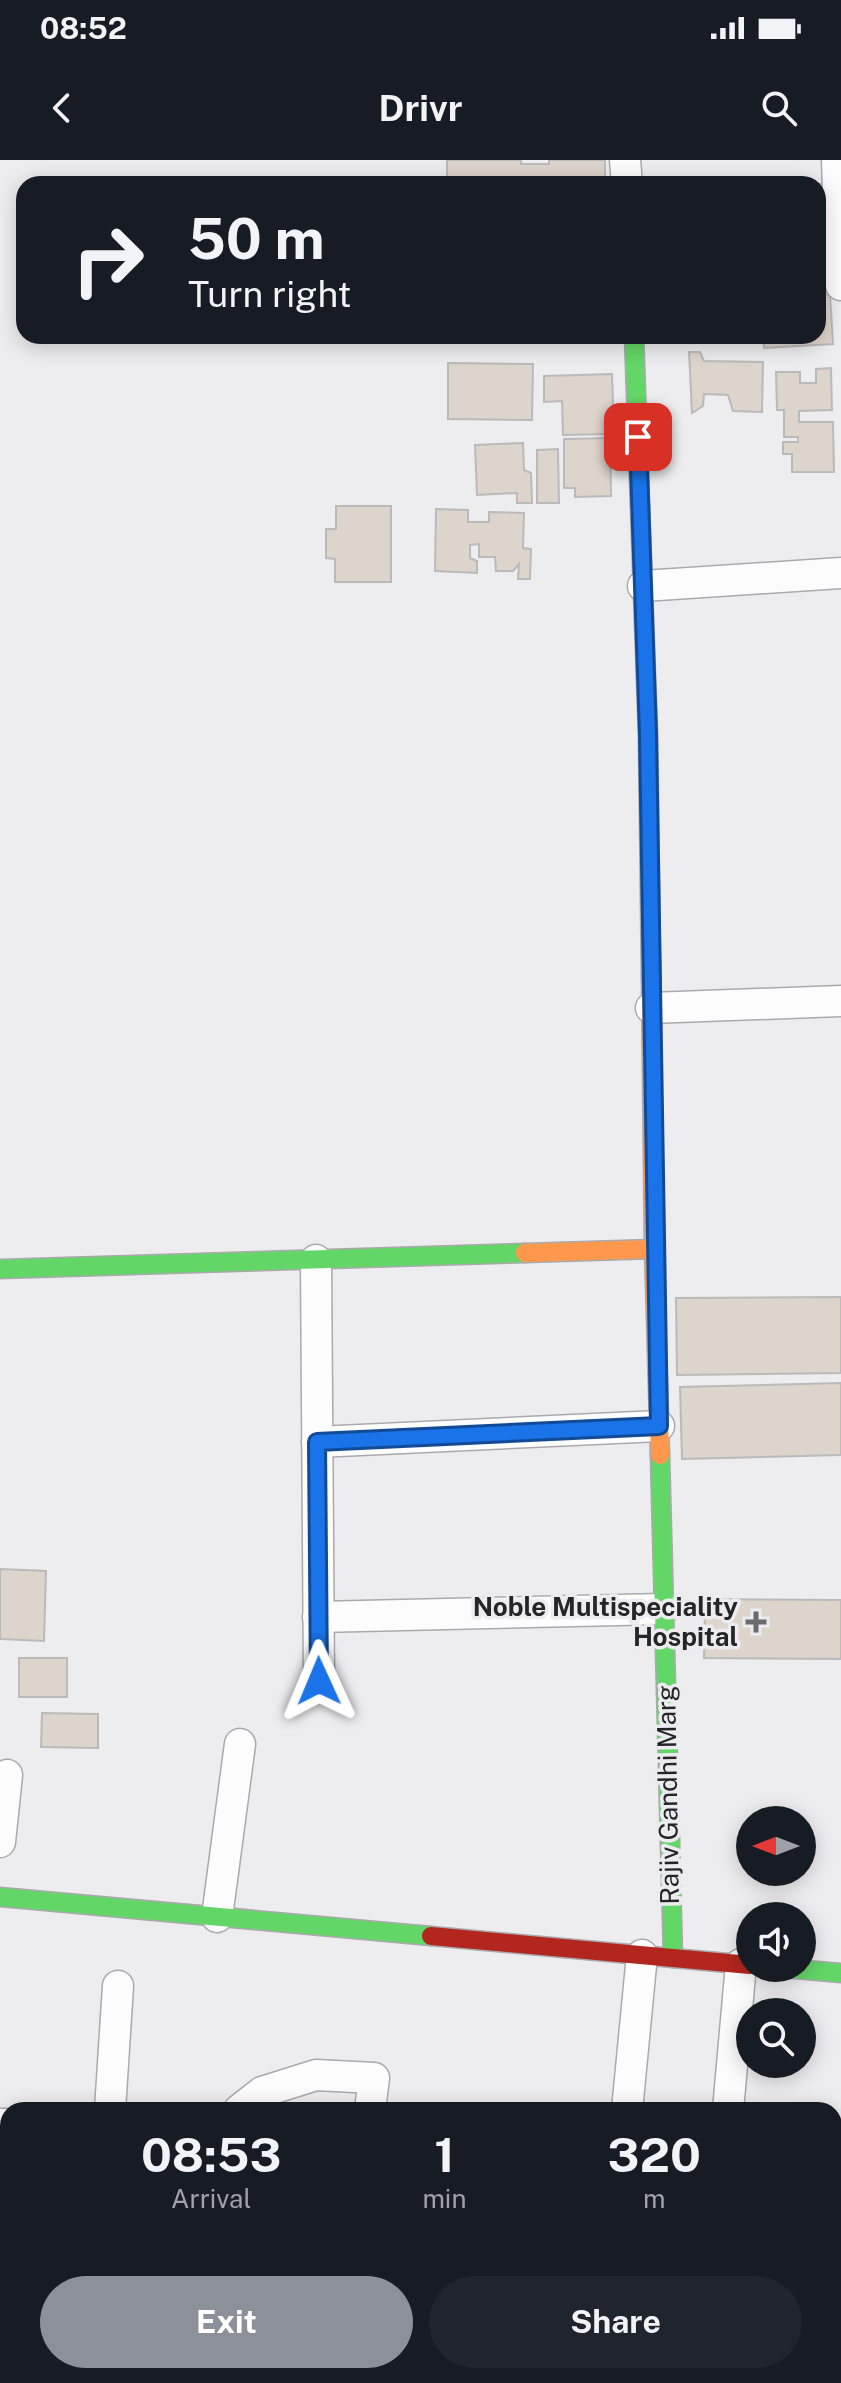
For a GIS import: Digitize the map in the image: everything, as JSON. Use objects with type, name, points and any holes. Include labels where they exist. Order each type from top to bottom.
[{"type":"street","points":[[837,160],[841,285]]},
{"type":"street","name":"Rajiv Gandhi Marg","points":[[634,344],[648,734],[654,1249],[673,1958]]},
{"type":"street","points":[[643,586],[841,573]]},
{"type":"street","points":[[651,1008],[841,1001]]},
{"type":"street","points":[[0,1269],[654,1249]]},
{"type":"street","points":[[316,1260],[319,1681]]},
{"type":"street","points":[[317,1442],[659,1426]]},
{"type":"street","points":[[318,1617],[663,1609]]},
{"type":"street","points":[[217,1917],[240,1744]]},
{"type":"street","points":[[0,1842],[7,1775]]},
{"type":"street","points":[[0,1897],[736,1963]]},
{"type":"street","points":[[628,2102],[642,1955]]},
{"type":"street","points":[[816,1971],[841,1973]]},
{"type":"street","points":[[729,2102],[743,1982]]},
{"type":"street","points":[[111,2102],[118,1986]]},
{"type":"street","points":[[249,2102],[262,2092],[316,2075],[374,2078],[371,2102]]},
{"type":"building","points":[[447,160],[521,160],[521,164],[549,164],[549,160],[605,160],[605,176],[447,176]]},
{"type":"building","points":[[826,294],[830,294],[833,344],[764,348],[764,344],[826,344]]},
{"type":"building","points":[[689,352],[700,352],[704,361],[763,362],[762,412],[733,411],[728,395],[704,394],[703,406],[692,413]]},
{"type":"building","points":[[448,363],[533,364],[532,420],[448,419]]},
{"type":"building","points":[[831,368],[832,410],[799,411],[799,422],[833,422],[834,472],[792,472],[792,454],[783,454],[783,442],[798,442],[798,437],[784,437],[784,410],[777,410],[776,372],[800,372],[800,383],[816,383],[816,369]]},
{"type":"building","points":[[612,374],[614,434],[563,435],[562,401],[544,402],[544,376]]},
{"type":"building","points":[[610,438],[611,496],[575,497],[575,488],[564,488],[564,439]]},
{"type":"building","points":[[523,443],[524,470],[531,473],[532,503],[517,503],[517,493],[477,495],[475,445]]},
{"type":"building","points":[[558,449],[559,503],[537,503],[537,450]]},
{"type":"building","points":[[336,506],[391,506],[391,582],[335,582],[335,559],[326,558],[326,529],[336,529]]},
{"type":"building","points":[[436,509],[468,510],[468,522],[489,522],[489,512],[524,513],[523,548],[531,549],[530,579],[518,579],[519,564],[513,571],[496,571],[495,557],[479,557],[479,544],[470,545],[470,558],[477,561],[477,573],[435,571]]},
{"type":"building","points":[[841,1297],[841,1373],[677,1375],[676,1298]]},
{"type":"building","points":[[841,1383],[841,1455],[682,1459],[680,1387]]},
{"type":"building","points":[[0,1569],[46,1571],[44,1641],[0,1639]]},
{"type":"building","points":[[705,1599],[841,1600],[841,1659],[704,1658]]},
{"type":"building","points":[[19,1658],[67,1658],[67,1697],[19,1697]]},
{"type":"building","points":[[42,1713],[98,1714],[98,1748],[41,1747]]},
{"type":"traffic: fast","points":[[634,344],[648,734],[651,976]]},
{"type":"traffic: fast","points":[[0,1269],[525,1253]]},
{"type":"traffic: fast","points":[[660,1455],[673,1958]]},
{"type":"traffic: fast","points":[[0,1897],[431,1936]]},
{"type":"traffic: fast","points":[[816,1971],[841,1973]]},
{"type":"traffic: slow","points":[[651,976],[660,1455]]},
{"type":"traffic: slow","points":[[525,1253],[654,1249]]},
{"type":"traffic: jam","points":[[431,1936],[736,1964]]},
{"type":"place","name":"Noble Multispeciality Hospital","points":[[756,1622]]},
{"type":"route","points":[[319,1681],[317,1442],[659,1426],[648,734],[638,437]]}]
